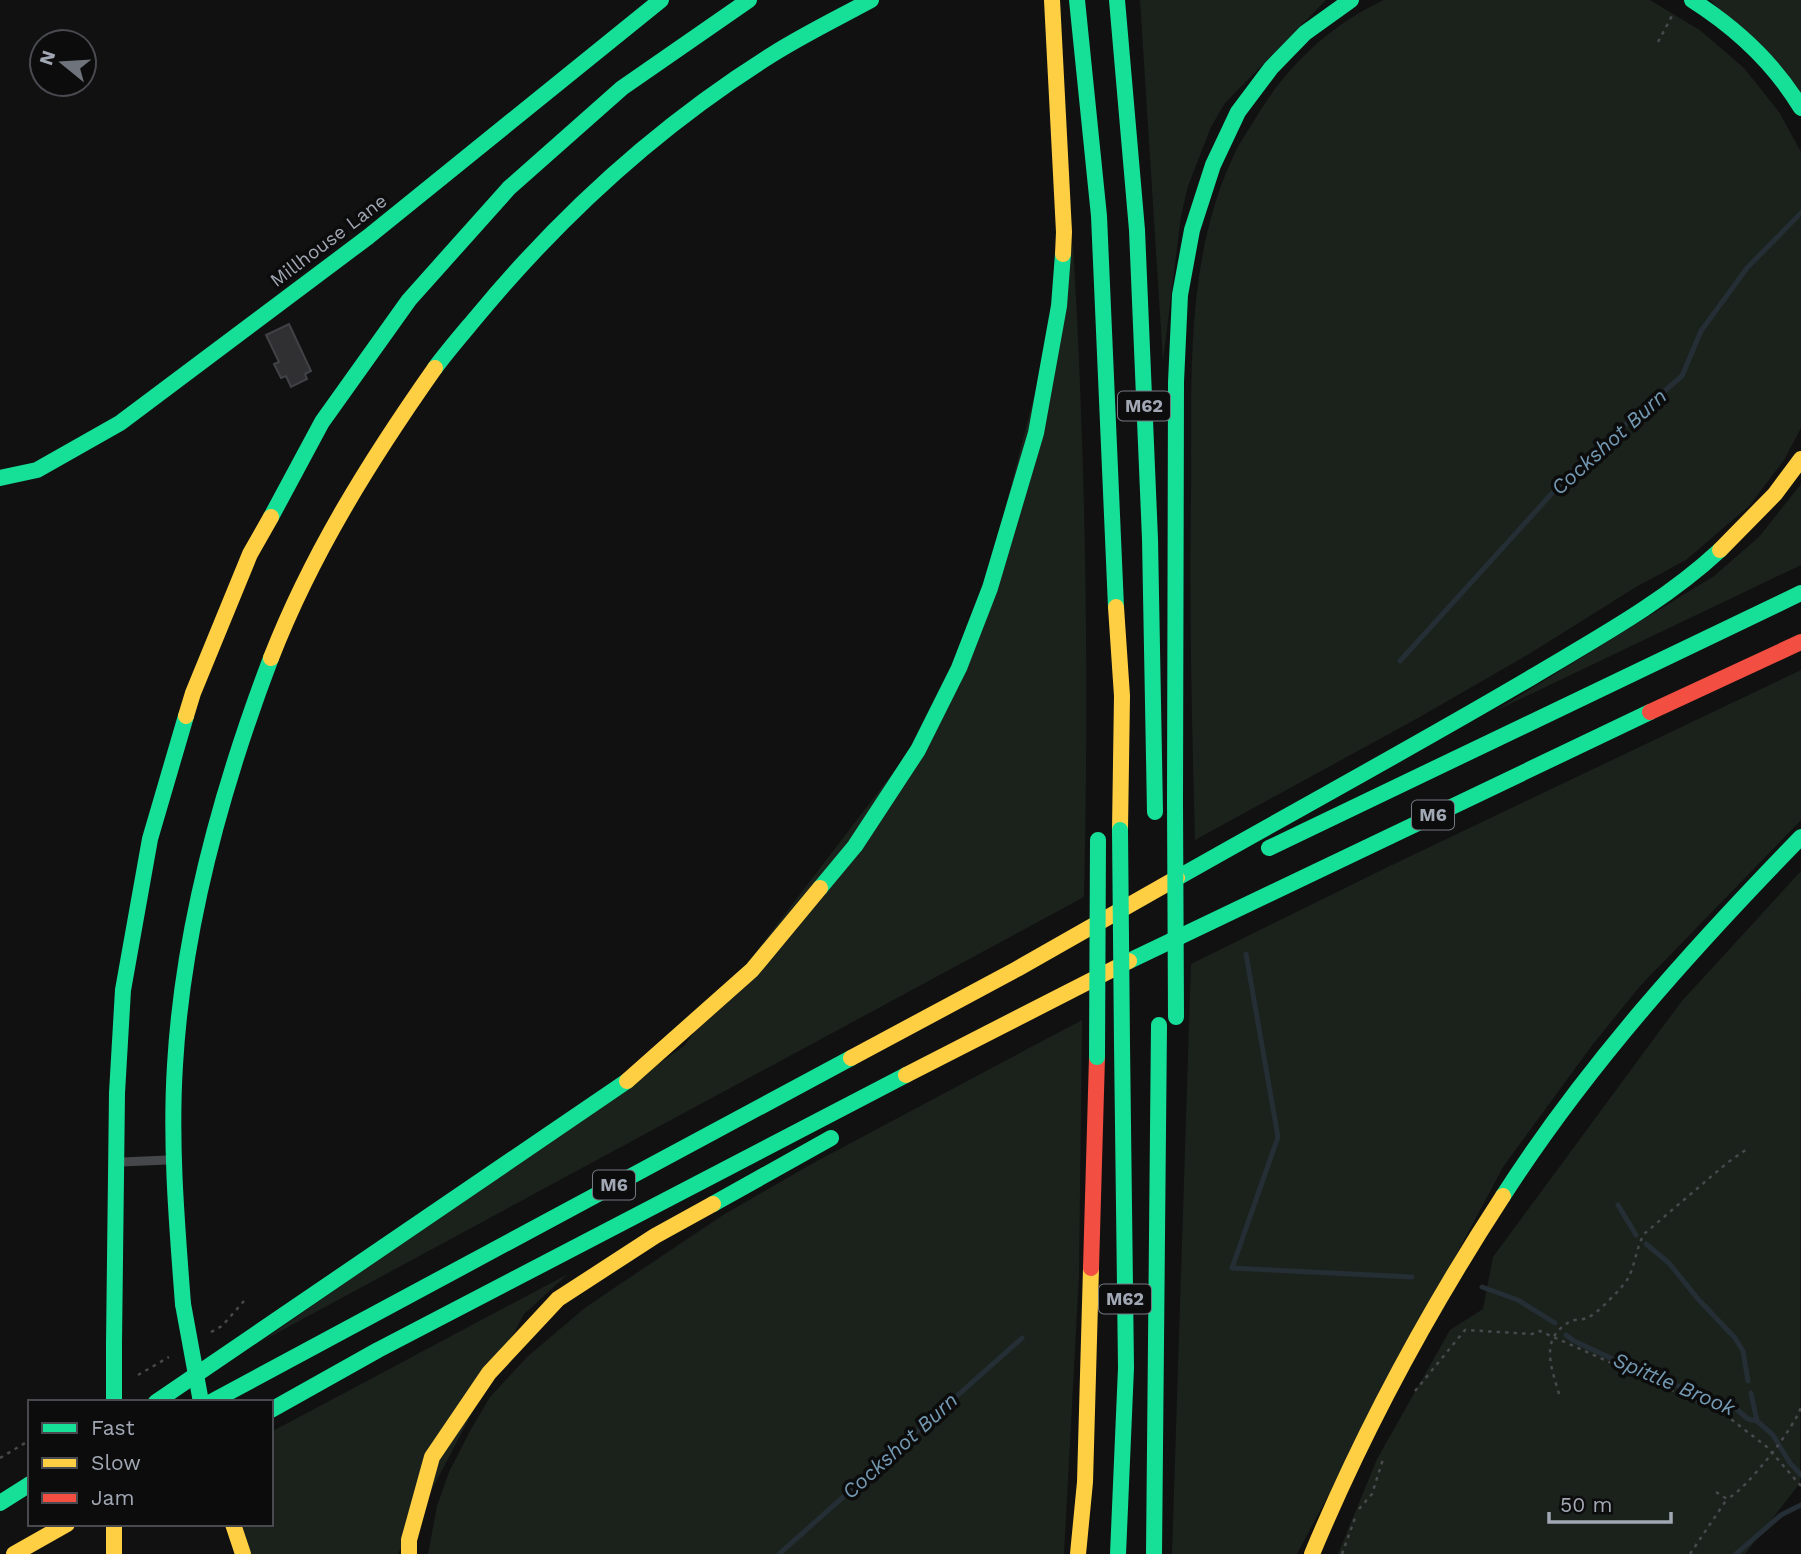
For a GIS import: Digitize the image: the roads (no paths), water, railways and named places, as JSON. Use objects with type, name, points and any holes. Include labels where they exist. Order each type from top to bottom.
[{"type":"main road","name":"Millhouse Lane","points":[[0,478],[37,470],[120,423],[368,237],[661,0]]},
{"type":"main road","points":[[114,1400],[117,1076],[123,992],[138,895],[155,820],[183,717],[230,596],[257,537],[331,409],[392,321],[438,262],[485,210],[574,128],[654,62],[749,0]]},
{"type":"main road","points":[[201,1400],[183,1304],[172,1160],[178,1032],[196,902],[225,785],[257,690],[292,604],[355,482],[407,404],[460,332],[538,246],[605,181],[701,104],[789,44],[871,0]]},
{"type":"main road","points":[[159,1400],[631,1079],[752,970],[855,846],[918,750],[959,668],[990,588],[1036,433],[1059,306],[1064,232],[1052,0]]},
{"type":"main road","name":"M62","points":[[1077,0],[1099,216],[1115,595],[1122,696],[1120,830],[1126,1368],[1118,1554]]},
{"type":"main road","name":"M62","points":[[1117,0],[1137,230],[1150,539],[1156,819]]},
{"type":"main road","points":[[1159,1173],[1176,1017],[1176,382],[1180,295],[1192,230],[1213,165],[1238,112],[1270,68],[1306,33],[1351,0]]},
{"type":"main road","points":[[1692,0],[1707,9],[1763,58],[1801,107]]},
{"type":"main road","points":[[1017,970],[1506,692],[1652,605],[1699,570],[1737,535],[1775,494],[1801,459]]},
{"type":"main road","name":"M6","points":[[1254,855],[1801,593]]},
{"type":"main road","points":[[1105,738],[1115,595]]},
{"type":"main road","name":"M6","points":[[273,1409],[378,1350],[1067,991],[1528,769],[1801,642]]},
{"type":"main road","points":[[1078,1554],[1085,1482],[1097,1057],[1099,834]]},
{"type":"main road","points":[[1312,1554],[1391,1382],[1457,1266],[1531,1152],[1606,1054],[1721,919],[1801,837]]},
{"type":"main road","points":[[1156,865],[1157,905]]},
{"type":"main road","name":"M6","points":[[215,1400],[1017,970],[1229,867]]},
{"type":"main road","points":[[1157,932],[1158,959]]},
{"type":"main road","points":[[930,1081],[1067,991]]},
{"type":"main road","name":"M62","points":[[1154,1554],[1159,1019]]},
{"type":"main road","points":[[409,1554],[409,1540],[432,1457],[489,1373],[558,1299],[655,1236],[848,1129]]},
{"type":"main road","points":[[0,1503],[28,1485]]},
{"type":"main road","points":[[0,1518],[28,1503]]},
{"type":"main road","points":[[14,1554],[63,1526]]},
{"type":"main road","points":[[114,1526],[114,1554]]},
{"type":"main road","points":[[234,1526],[243,1554]]},
{"type":"lane","points":[[116,1162],[172,1160]]},
{"type":"waterway","name":"Cockshot Burn","points":[[1400,661],[1574,469],[1682,376],[1701,331],[1747,268],[1801,213]]},
{"type":"waterway","name":"Cockshot Burn","points":[[1246,954],[1278,1137],[1232,1268],[1412,1277]]},
{"type":"waterway","points":[[1618,1205],[1636,1235]]},
{"type":"waterway","points":[[1646,1244],[1669,1263],[1735,1338],[1743,1351],[1748,1381]]},
{"type":"waterway","name":"Spittle Brook","points":[[1482,1287],[1518,1300],[1555,1323]]},
{"type":"waterway","name":"Spittle Brook","points":[[1566,1335],[1641,1372],[1734,1407],[1773,1435],[1790,1463],[1801,1475]]},
{"type":"waterway","name":"Cockshot Burn","points":[[779,1554],[1022,1338]]},
{"type":"waterway","points":[[1751,1393],[1757,1421]]},
{"type":"waterway","points":[[1736,1554],[1781,1515],[1801,1505]]}]
